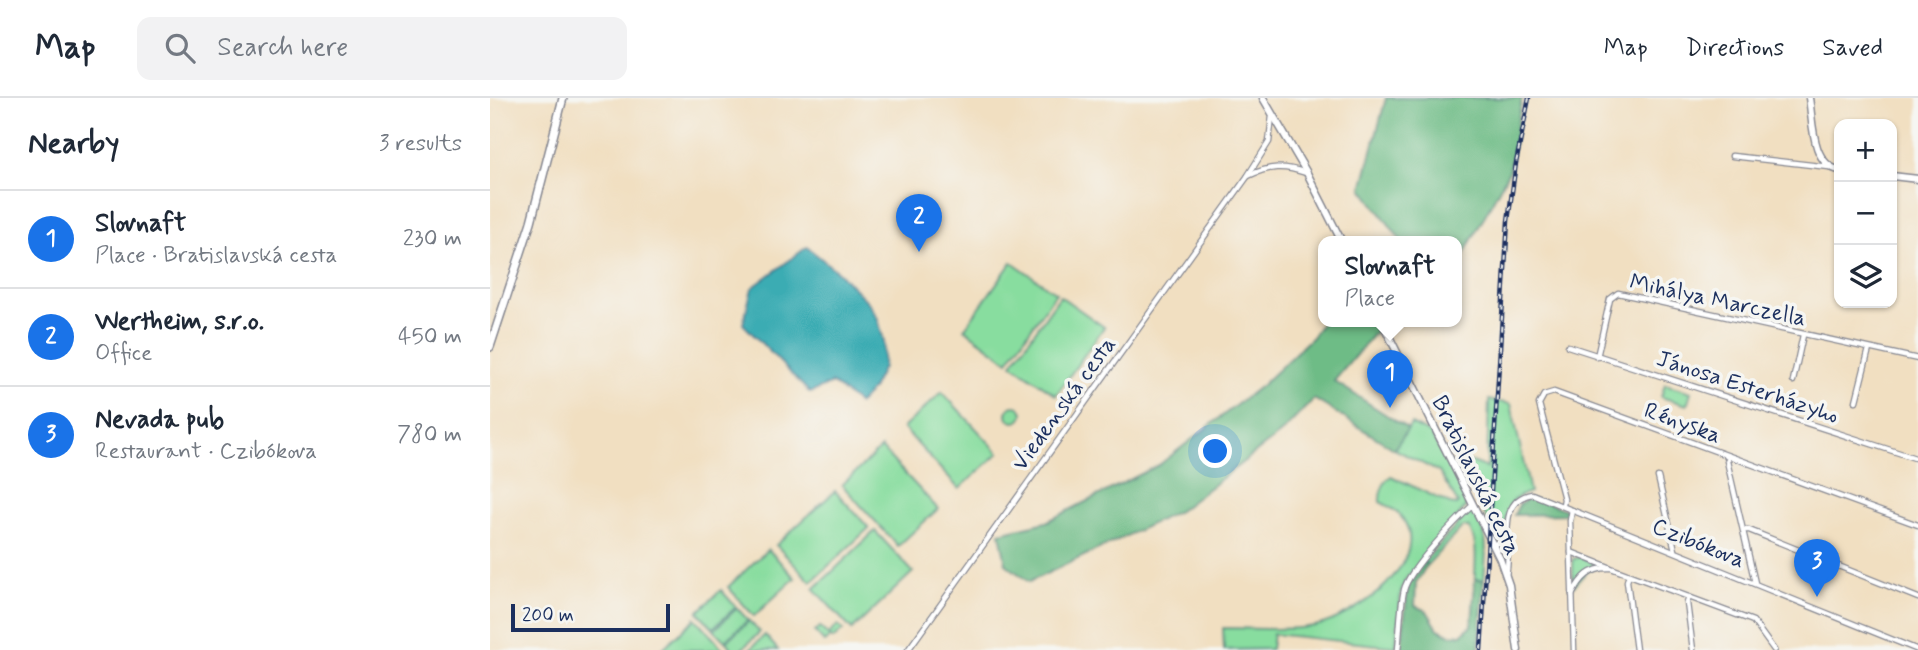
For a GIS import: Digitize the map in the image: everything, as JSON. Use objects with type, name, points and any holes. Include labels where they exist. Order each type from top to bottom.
[{"type":"main road","points":[[490,347],[531,222],[563,98]]},
{"type":"street","points":[[1263,98],[1307,173],[1339,236]]},
{"type":"street","points":[[1809,98],[1819,154],[1829,167]]},
{"type":"street","name":"Viedenská cesta","points":[[908,650],[1247,177],[1269,142],[1272,112]]},
{"type":"street","points":[[1732,156],[1834,168]]},
{"type":"street","points":[[1247,177],[1277,166],[1307,173]]},
{"type":"street","points":[[1897,177],[1918,179]]},
{"type":"street","name":"Mihálya Marczella","points":[[1597,356],[1609,299],[1618,293],[1918,359]]},
{"type":"street","name":"Bratislavská cesta","points":[[1385,327],[1474,505],[1506,576],[1516,621],[1518,650]]},
{"type":"street","points":[[1793,381],[1803,335]]},
{"type":"street","name":"Jánosa Esterházyho","points":[[1568,346],[1918,459]]},
{"type":"street","points":[[1856,401],[1869,349]]},
{"type":"street","name":"Rényska","points":[[1563,505],[1564,499],[1539,404],[1544,395],[1554,393],[1918,525]]},
{"type":"street","points":[[1729,457],[1727,461],[1755,583]]},
{"type":"street","points":[[1658,477],[1675,551]]},
{"type":"street","name":"Czibókova","points":[[1493,545],[1503,540],[1508,530],[1511,508],[1519,499],[1539,496],[1918,650]]},
{"type":"street","points":[[1398,650],[1403,597],[1408,580],[1474,505]]},
{"type":"street","points":[[1572,509],[1570,521],[1574,650]]},
{"type":"street","points":[[1506,576],[1508,530]]},
{"type":"street","points":[[1744,530],[1918,598]]},
{"type":"street","points":[[1571,552],[1753,621],[1774,650]]},
{"type":"street","points":[[1572,595],[1576,585],[1587,574],[1595,569],[1611,568]]},
{"type":"street","points":[[1629,575],[1627,581],[1636,650]]},
{"type":"street","points":[[1689,597],[1687,603],[1693,650]]},
{"type":"green space","points":[[1386,98],[1522,98],[1509,171],[1462,258],[1462,236],[1398,236],[1362,188]]},
{"type":"green space","points":[[1012,262],[1056,293],[1008,361],[964,329]]},
{"type":"green space","points":[[1060,296],[1104,327],[1056,395],[1012,364]]},
{"type":"green space","points":[[1319,327],[1376,327],[1377,330],[1334,381],[1408,429],[1394,449],[1314,399],[1281,433],[1179,511],[1029,582],[1006,564],[1000,533],[1046,522],[1159,465],[1262,385]]},
{"type":"green space","points":[[1665,384],[1691,392],[1687,405],[1661,397]]},
{"type":"green space","points":[[942,392],[999,453],[959,489],[903,428]]},
{"type":"green space","points":[[1489,400],[1511,404],[1530,492],[1521,495],[1511,504],[1501,535],[1494,535],[1459,457],[1487,468]]},
{"type":"green space","points":[[1012,406],[1018,406],[1023,414],[1021,420],[1012,422],[1007,417],[1007,411]]},
{"type":"green space","points":[[1411,424],[1431,434],[1467,502],[1466,507],[1405,580],[1401,592],[1396,647],[1273,634],[1271,649],[1224,650],[1223,628],[1281,629],[1315,626],[1350,611],[1387,584],[1400,567],[1408,549],[1408,531],[1399,514],[1380,502],[1382,488],[1391,476],[1450,504],[1458,503],[1439,472],[1394,449]]},
{"type":"green space","points":[[881,448],[938,509],[898,546],[842,485]]},
{"type":"green space","points":[[835,491],[869,528],[811,582],[776,545]]},
{"type":"green space","points":[[1528,499],[1543,501],[1566,510],[1568,514],[1514,515],[1519,505]]},
{"type":"green space","points":[[1471,514],[1478,519],[1485,535],[1484,580],[1475,579],[1475,545],[1468,527],[1462,527],[1427,565],[1424,562],[1466,515]]},
{"type":"green space","points":[[875,531],[913,572],[852,630],[814,589]]},
{"type":"green space","points":[[768,549],[795,578],[754,616],[728,587]]},
{"type":"green space","points":[[1580,557],[1600,566],[1586,572],[1573,587],[1573,559]]},
{"type":"green space","points":[[1424,562],[1427,565],[1416,583],[1415,606],[1427,611],[1438,629],[1451,635],[1462,634],[1472,625],[1475,579],[1484,580],[1479,650],[1401,650],[1408,586]]},
{"type":"green space","points":[[721,590],[736,607],[713,628],[698,612]]},
{"type":"green space","points":[[737,608],[748,620],[725,641],[714,630]]},
{"type":"green space","points":[[695,619],[724,650],[661,650]]},
{"type":"green space","points":[[749,621],[760,632],[741,650],[733,650],[726,642]]},
{"type":"green space","points":[[838,625],[843,630],[833,639],[829,635],[824,642],[815,632],[820,627],[828,635]]},
{"type":"green space","points":[[765,635],[778,650],[749,650]]},
{"type":"water","points":[[807,247],[839,273],[868,302],[878,319],[884,341],[883,367],[872,389],[859,404],[832,383],[810,393],[743,324],[752,288]]},
{"type":"railway","points":[[1481,650],[1508,221],[1529,98]]},
{"type":"place","name":"Wertheim, s.r.o.","points":[[919,252]]},
{"type":"place","name":"Slovnaft","points":[[1390,408]]},
{"type":"place","name":"Nevada pub","points":[[1817,597]]}]
